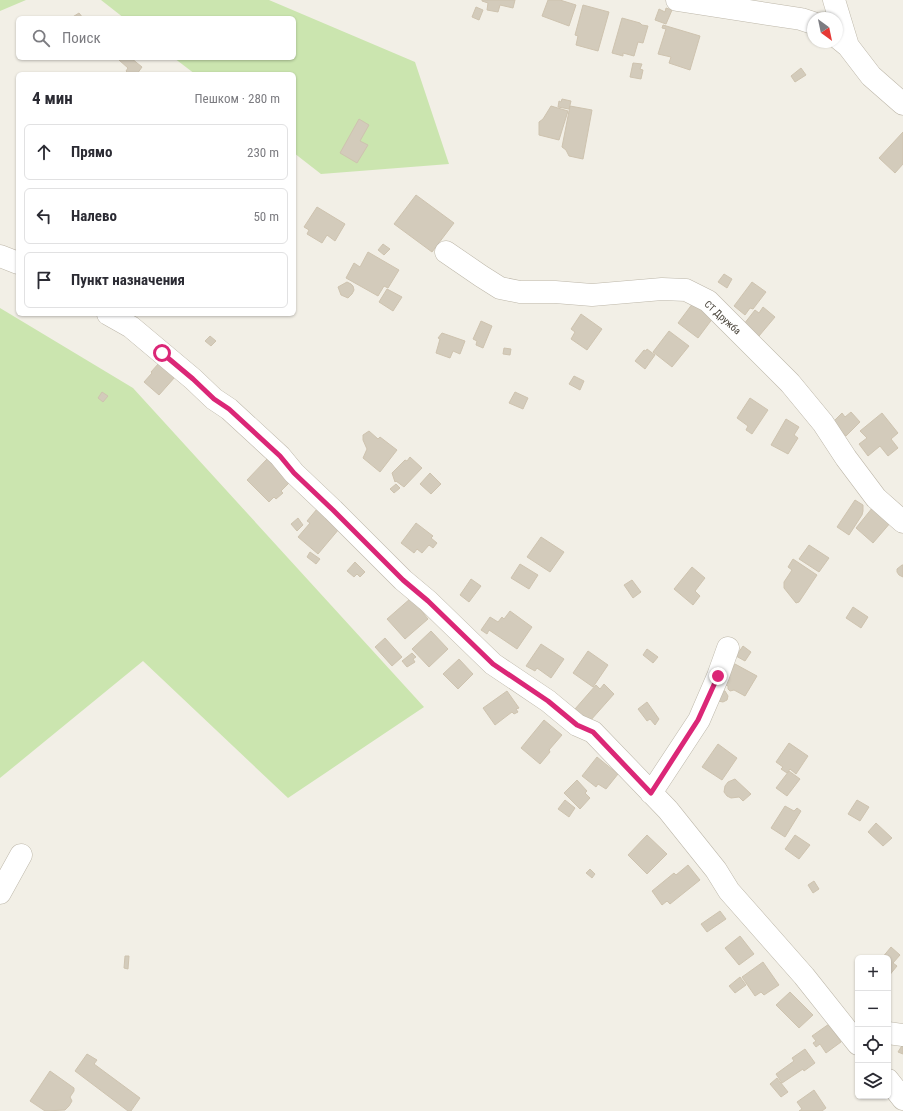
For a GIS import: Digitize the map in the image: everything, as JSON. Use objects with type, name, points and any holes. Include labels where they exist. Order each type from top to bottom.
[{"type":"street","points":[[677,0],[807,21]]},
{"type":"street","points":[[834,0],[836,12]]},
{"type":"street","points":[[843,42],[871,76],[903,104]]},
{"type":"street","name":"СТ Дружба","points":[[446,252],[500,288],[520,292],[555,292],[592,295],[662,289],[686,290],[708,301],[790,383],[823,424],[876,498],[903,522]]},
{"type":"street","points":[[0,256],[16,262]]},
{"type":"street","points":[[112,316],[131,327],[193,379],[214,399],[229,409],[280,456],[294,473],[403,580],[428,601],[493,664],[548,701],[577,725],[593,732],[668,810],[716,870],[729,891],[854,1035]]},
{"type":"street","points":[[651,793],[698,720],[718,676],[728,648]]},
{"type":"street","points":[[0,893],[21,855]]},
{"type":"street","points":[[891,1033],[903,1035]]},
{"type":"street","points":[[891,1084],[903,1099]]},
{"type":"green space","points":[[0,0],[26,0],[0,11]]},
{"type":"green space","points":[[101,0],[269,0],[415,62],[449,164],[321,174],[296,155],[296,72],[192,72],[177,60],[296,60],[296,16],[121,16]]},
{"type":"green space","points":[[0,308],[133,388],[424,707],[288,798],[143,661],[0,778]]},
{"type":"building","points":[[482,0],[515,0],[513,8],[500,5],[498,12],[487,10],[488,3]]},
{"type":"building","points":[[548,0],[560,0],[576,5],[569,26],[542,16]]},
{"type":"building","points":[[583,5],[609,12],[598,51],[576,45],[578,36],[575,35]]},
{"type":"building","points":[[476,7],[483,10],[479,20],[472,17]]},
{"type":"building","points":[[666,8],[672,10],[666,24],[655,20],[659,9],[665,12]]},
{"type":"building","points":[[79,13],[81,16],[74,16]]},
{"type":"building","points":[[622,18],[648,26],[643,43],[638,42],[634,56],[623,53],[623,56],[612,53]]},
{"type":"building","points":[[663,25],[700,36],[690,70],[669,63],[671,57],[658,54],[666,29],[662,28]]},
{"type":"building","points":[[119,60],[133,60],[142,67],[138,72],[127,72],[126,71],[128,68]]},
{"type":"building","points":[[633,63],[642,64],[640,69],[643,70],[641,79],[630,77]]},
{"type":"building","points":[[801,68],[806,75],[795,82],[791,76]]},
{"type":"building","points":[[562,99],[571,101],[569,109],[558,107],[559,101],[561,102]]},
{"type":"building","points":[[551,106],[568,111],[559,140],[539,135],[539,122],[543,119]]},
{"type":"building","points":[[570,106],[592,110],[583,159],[569,156],[566,150],[562,147]]},
{"type":"building","points":[[359,119],[369,125],[360,141],[368,145],[357,163],[340,153]]},
{"type":"building","points":[[903,132],[903,164],[895,173],[879,158]]},
{"type":"building","points":[[416,195],[454,223],[432,252],[394,224]]},
{"type":"building","points":[[317,207],[345,224],[335,241],[327,235],[322,243],[307,234],[309,230],[304,227]]},
{"type":"building","points":[[383,244],[390,249],[384,255],[378,250]]},
{"type":"building","points":[[368,252],[399,270],[388,288],[384,286],[378,296],[346,278],[354,263],[360,267]]},
{"type":"building","points":[[724,274],[732,279],[727,288],[718,282]]},
{"type":"building","points":[[347,282],[353,286],[354,290],[348,298],[341,295],[338,287]]},
{"type":"building","points":[[752,282],[766,292],[753,309],[750,308],[745,315],[734,306]]},
{"type":"building","points":[[387,289],[402,297],[393,311],[379,302]]},
{"type":"building","points":[[693,303],[713,318],[698,338],[678,323]]},
{"type":"building","points":[[763,307],[775,317],[759,336],[744,324],[755,310],[759,313]]},
{"type":"building","points":[[581,314],[602,329],[587,350],[571,339],[575,332],[571,329]]},
{"type":"building","points":[[481,321],[492,326],[483,348],[476,345],[477,341],[473,339]]},
{"type":"building","points":[[669,331],[689,346],[672,367],[653,352]]},
{"type":"building","points":[[442,333],[465,341],[460,354],[453,351],[450,358],[436,353],[440,339],[438,338]]},
{"type":"building","points":[[210,336],[216,341],[211,346],[205,341]]},
{"type":"building","points":[[504,348],[511,349],[510,355],[503,354]]},
{"type":"building","points":[[647,349],[655,355],[645,369],[635,361],[644,350],[646,351]]},
{"type":"building","points":[[159,363],[175,377],[159,395],[144,382]]},
{"type":"building","points":[[574,376],[584,381],[580,390],[569,384]]},
{"type":"building","points":[[102,392],[108,396],[103,402],[98,398]]},
{"type":"building","points":[[515,392],[528,398],[523,409],[509,403]]},
{"type":"building","points":[[750,398],[768,410],[752,434],[746,430],[748,426],[737,418]]},
{"type":"building","points":[[851,412],[860,422],[846,436],[833,422],[842,413],[845,417]]},
{"type":"building","points":[[882,413],[898,433],[891,439],[898,448],[888,456],[880,446],[868,456],[859,444],[867,438],[860,431]]},
{"type":"building","points":[[786,419],[799,427],[794,435],[798,438],[788,454],[771,445]]},
{"type":"building","points":[[369,431],[378,439],[380,437],[397,450],[380,472],[363,458],[367,449],[363,440],[363,435]]},
{"type":"building","points":[[410,457],[422,468],[404,487],[396,481],[395,482],[392,473]]},
{"type":"building","points":[[267,459],[290,482],[281,491],[283,493],[276,499],[274,497],[269,502],[247,480]]},
{"type":"building","points":[[430,473],[441,484],[431,494],[420,484]]},
{"type":"building","points":[[396,484],[400,488],[394,493],[390,489]]},
{"type":"building","points":[[855,500],[863,505],[863,511],[849,535],[837,527]]},
{"type":"building","points":[[873,507],[891,522],[873,543],[856,528]]},
{"type":"building","points":[[317,509],[339,529],[318,554],[298,537],[310,523],[307,521]]},
{"type":"building","points":[[298,518],[303,525],[297,531],[291,524]]},
{"type":"building","points":[[416,523],[433,536],[431,538],[437,543],[433,548],[429,545],[422,553],[417,549],[414,553],[401,543]]},
{"type":"building","points":[[541,537],[564,552],[550,572],[527,557]]},
{"type":"building","points":[[809,545],[829,558],[819,572],[799,559]]},
{"type":"building","points":[[310,552],[320,559],[316,564],[307,557]]},
{"type":"building","points":[[793,559],[817,575],[799,602],[796,603],[784,588],[784,582],[792,570],[788,567]]},
{"type":"building","points":[[355,562],[365,572],[360,577],[357,574],[354,577],[347,571]]},
{"type":"building","points":[[520,564],[538,575],[529,589],[511,578]]},
{"type":"building","points":[[902,565],[903,577],[897,572],[897,569]]},
{"type":"building","points":[[692,567],[705,578],[695,591],[700,596],[693,605],[674,589]]},
{"type":"building","points":[[471,579],[481,586],[469,602],[460,595]]},
{"type":"building","points":[[632,580],[641,592],[633,598],[624,585]]},
{"type":"building","points":[[411,598],[428,619],[405,639],[387,619]]},
{"type":"building","points":[[853,607],[868,617],[861,628],[846,618]]},
{"type":"building","points":[[510,611],[532,627],[517,649],[489,630],[487,634],[481,630],[490,617],[498,622],[502,617],[504,619]]},
{"type":"building","points":[[431,631],[448,649],[429,667],[412,649]]},
{"type":"building","points":[[385,638],[402,657],[392,666],[375,647]]},
{"type":"building","points":[[541,644],[564,659],[551,678],[537,668],[535,671],[526,666]]},
{"type":"building","points":[[743,646],[751,652],[745,661],[736,656]]},
{"type":"building","points":[[647,649],[658,657],[653,663],[643,655]]},
{"type":"building","points":[[588,651],[608,665],[593,687],[573,673]]},
{"type":"building","points":[[412,653],[416,657],[413,659],[415,662],[407,667],[402,661]]},
{"type":"building","points":[[459,659],[473,674],[458,689],[443,674]]},
{"type":"building","points":[[735,664],[757,676],[745,696],[734,690],[730,691],[728,686],[724,684]]},
{"type":"building","points":[[604,684],[614,694],[590,721],[575,709],[596,685],[600,689]]},
{"type":"building","points":[[721,690],[725,691],[728,696],[727,700],[723,702],[718,701]]},
{"type":"building","points":[[507,691],[519,708],[516,709],[518,712],[514,714],[512,712],[495,725],[483,708]]},
{"type":"building","points":[[647,702],[659,719],[655,725],[650,719],[647,721],[638,709]]},
{"type":"building","points":[[544,720],[562,735],[549,750],[550,752],[540,764],[521,748]]},
{"type":"building","points":[[789,743],[808,756],[796,774],[790,769],[787,773],[781,769],[783,767],[776,762]]},
{"type":"building","points":[[718,744],[737,758],[722,780],[702,767]]},
{"type":"building","points":[[597,757],[618,774],[606,789],[598,784],[596,787],[582,776]]},
{"type":"building","points":[[789,771],[800,779],[787,796],[776,788]]},
{"type":"building","points":[[735,779],[751,794],[743,801],[739,797],[731,798],[724,792],[725,786],[728,782]]},
{"type":"building","points":[[577,780],[587,791],[585,793],[590,798],[580,809],[564,793]]},
{"type":"building","points":[[565,800],[575,808],[569,817],[558,809]]},
{"type":"building","points":[[857,800],[869,807],[860,821],[848,814]]},
{"type":"building","points":[[785,806],[794,811],[797,808],[801,811],[785,837],[771,828]]},
{"type":"building","points":[[876,823],[892,838],[883,846],[868,832]]},
{"type":"building","points":[[647,835],[667,854],[647,874],[628,855]]},
{"type":"building","points":[[795,835],[810,845],[799,859],[785,849]]},
{"type":"building","points":[[688,865],[700,880],[670,904],[667,901],[662,905],[652,891],[674,873],[676,875]]},
{"type":"building","points":[[590,869],[595,874],[592,878],[586,873]]},
{"type":"building","points":[[814,881],[819,889],[813,893],[808,885]]},
{"type":"building","points":[[720,911],[726,919],[707,932],[701,924]]},
{"type":"building","points":[[740,936],[754,954],[739,965],[725,948]]},
{"type":"building","points":[[891,947],[900,955],[893,963],[897,966],[891,973],[891,955],[884,955]]},
{"type":"building","points":[[125,956],[129,956],[128,969],[124,968]]},
{"type":"building","points":[[763,962],[779,985],[764,995],[761,992],[755,996],[742,977]]},
{"type":"building","points":[[740,977],[746,985],[735,993],[729,986]]},
{"type":"building","points":[[790,992],[813,1015],[799,1028],[776,1005]]},
{"type":"building","points":[[829,1024],[841,1042],[826,1053],[820,1044],[816,1047],[813,1043],[816,1041],[812,1036]]},
{"type":"building","points":[[903,1044],[903,1054],[898,1052]]},
{"type":"building","points":[[805,1049],[815,1063],[782,1083],[776,1074],[794,1061],[792,1058]]},
{"type":"building","points":[[87,1054],[97,1060],[94,1064],[140,1098],[131,1111],[128,1111],[75,1071]]},
{"type":"building","points":[[50,1071],[74,1088],[74,1091],[70,1097],[72,1101],[65,1110],[45,1111],[30,1101]]},
{"type":"building","points":[[777,1078],[788,1092],[781,1097],[770,1084]]},
{"type":"building","points":[[814,1090],[826,1108],[822,1111],[799,1111],[802,1109],[797,1102]]},
{"type":"route","points":[[162,353],[214,399],[229,409],[280,456],[294,473],[403,580],[428,601],[493,664],[548,701],[577,725],[593,732],[651,793],[698,720],[718,676]]}]
